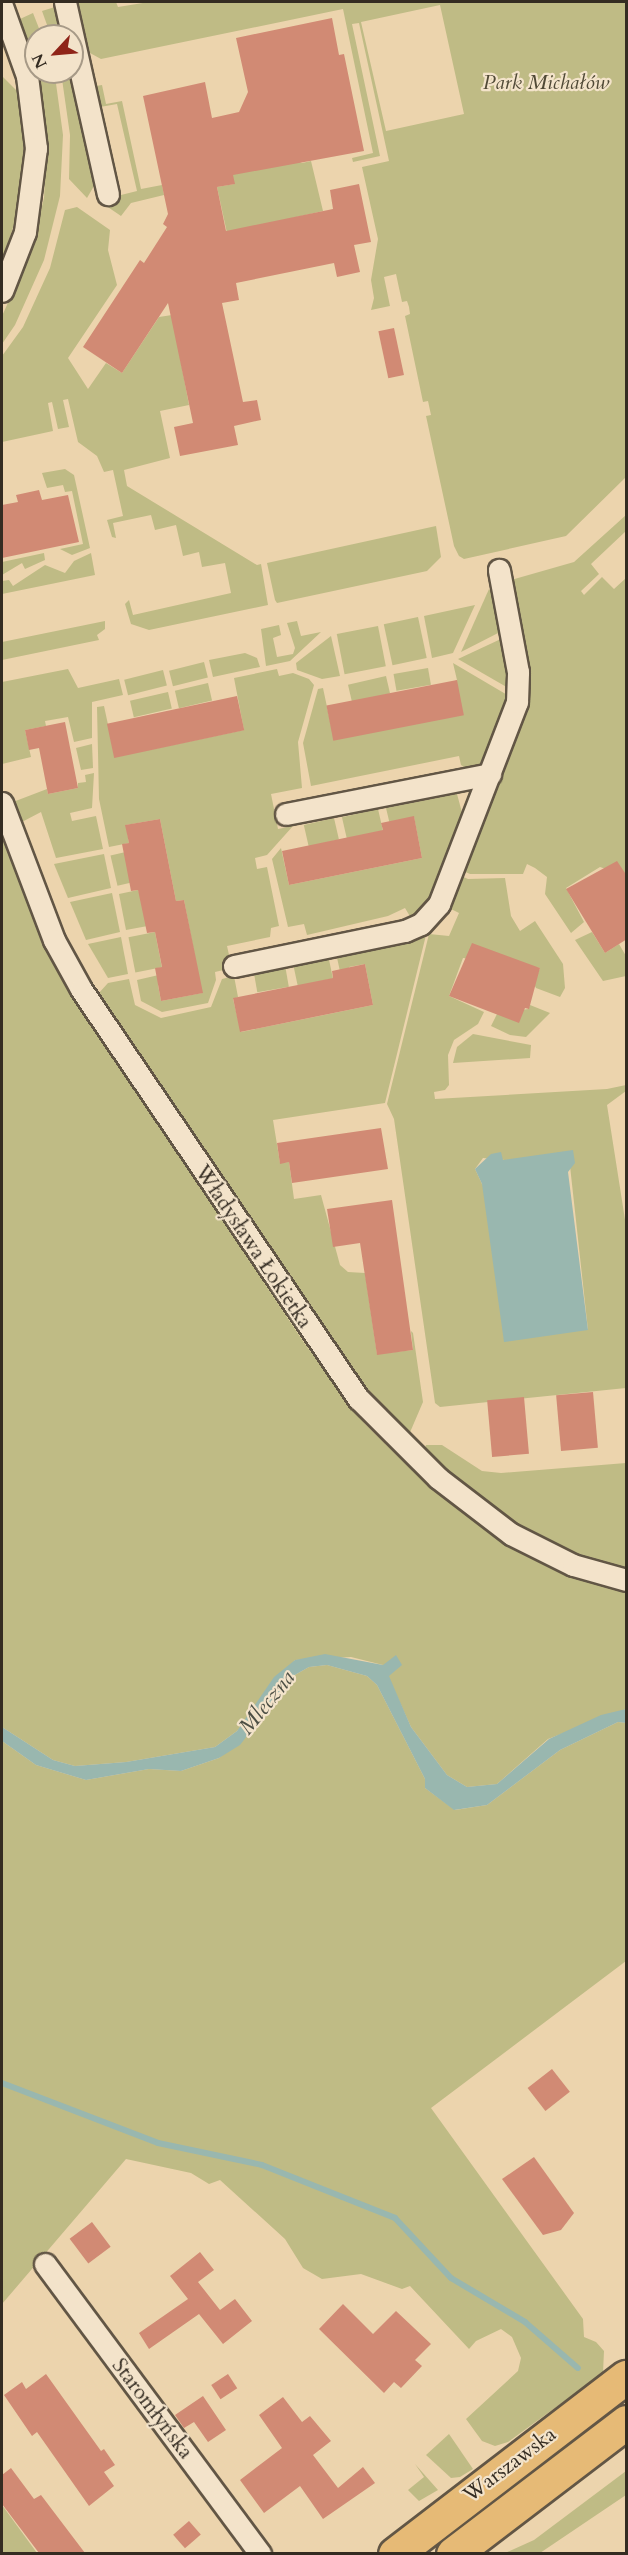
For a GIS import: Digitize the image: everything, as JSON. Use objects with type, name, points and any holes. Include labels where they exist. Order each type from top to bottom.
[{"type":"main road","name":"Warszawska","points":[[395,2553],[627,2378]]},
{"type":"main road","name":"Warszawska","points":[[453,2553],[627,2422]]},
{"type":"street","points":[[65,2],[108,194]]},
{"type":"street","points":[[2,6],[27,76],[36,148],[25,232],[2,291]]},
{"type":"street","points":[[234,966],[397,933],[421,924],[439,904],[513,715],[518,688],[499,570]]},
{"type":"street","points":[[286,814],[490,774]]},
{"type":"street","name":"Władysława Łokietka","points":[[2,803],[54,940],[81,989],[359,1399],[438,1478],[512,1534],[573,1564],[627,1580]]},
{"type":"street","name":"Staromłyńska","points":[[45,2264],[260,2553]]},
{"type":"green space","name":"Park Michałów","points":[[78,2],[116,2],[118,7],[149,2],[626,2],[626,477],[566,536],[464,559],[459,556],[454,546],[426,416],[431,415],[428,401],[423,402],[405,316],[410,314],[409,307],[407,301],[402,302],[396,274],[384,277],[390,306],[371,310],[374,298],[371,280],[378,239],[362,167],[389,161],[359,23],[352,24],[380,156],[353,162],[352,158],[373,153],[343,9],[101,59],[90,53]],"holes":[[[440,5],[464,114],[386,131],[361,22]]]},
{"type":"green space","points":[[55,7],[62,24],[47,24],[42,11]]},
{"type":"green space","points":[[33,13],[37,24],[24,24],[24,31],[20,19]]},
{"type":"green space","points":[[2,76],[18,92],[25,162],[17,215],[2,262]]},
{"type":"green space","points":[[39,84],[56,84],[63,135],[60,196],[44,260],[15,325],[2,344],[2,316],[30,254],[44,198],[47,140]]},
{"type":"green space","points":[[63,84],[75,84],[98,179],[87,198],[69,179],[70,135]]},
{"type":"green space","points":[[102,85],[106,104],[122,101],[141,189],[162,185],[164,195],[131,203],[121,216],[96,199],[99,194],[109,198],[137,191],[117,104],[100,107],[96,86]]},
{"type":"green space","points":[[223,128],[302,163],[311,161],[323,211],[227,233],[217,187],[234,184]]},
{"type":"green space","points":[[77,207],[110,230],[108,250],[117,285],[68,358],[88,389],[106,363],[122,373],[159,317],[172,315],[189,405],[160,411],[170,458],[124,470],[127,486],[257,565],[261,564],[268,605],[149,630],[131,624],[125,604],[129,600],[133,615],[231,593],[225,563],[202,567],[199,552],[183,556],[176,525],[155,530],[151,515],[113,523],[116,538],[112,537],[107,520],[123,516],[113,470],[104,472],[97,456],[78,442],[68,399],[63,400],[69,427],[58,429],[52,402],[48,403],[53,431],[2,442],[2,356],[23,327],[50,268],[65,210]]},
{"type":"green space","points":[[65,469],[74,475],[90,548],[72,555],[60,549],[83,544],[72,491],[65,492],[63,485],[47,488],[42,473]]},
{"type":"green space","points":[[626,515],[626,531],[591,564],[599,574],[581,591],[584,595],[602,577],[614,589],[626,578],[626,876],[600,867],[566,888],[584,922],[571,933],[545,894],[547,877],[535,868],[527,864],[523,874],[470,874],[461,870],[521,717],[511,580],[574,562]]},
{"type":"green space","points":[[436,526],[441,557],[427,571],[277,603],[275,600],[267,563]]},
{"type":"green space","points":[[44,553],[45,560],[25,569],[22,563],[2,575],[2,562]]},
{"type":"green space","points":[[91,553],[95,575],[2,594],[2,581],[9,580],[13,586],[45,565],[65,573],[74,561]]},
{"type":"green space","points":[[489,589],[494,595],[502,631],[461,652]]},
{"type":"green space","points":[[475,605],[453,653],[432,658],[424,616]]},
{"type":"green space","points":[[418,617],[427,658],[392,665],[384,624]]},
{"type":"green space","points":[[105,621],[105,629],[97,635],[99,640],[2,660],[2,642]]},
{"type":"green space","points":[[297,621],[301,636],[321,632],[290,661],[266,666],[261,629],[279,625],[281,635],[273,638],[277,657],[293,654],[295,648],[287,623]]},
{"type":"green space","points":[[378,626],[386,666],[345,674],[337,634]]},
{"type":"green space","points":[[331,636],[340,676],[322,679],[297,670],[296,663]]},
{"type":"green space","points":[[503,638],[510,689],[458,659]]},
{"type":"green space","points":[[245,653],[257,658],[260,667],[213,677],[209,660]]},
{"type":"green space","points":[[204,662],[208,678],[173,686],[169,671]]},
{"type":"green space","points":[[453,663],[509,696],[488,757],[480,766],[467,769],[461,765],[459,756],[311,786],[303,743],[318,689],[323,688],[334,740],[457,680]]},
{"type":"green space","points":[[428,668],[431,685],[396,691],[394,674]]},
{"type":"green space","points":[[68,669],[78,688],[119,679],[123,695],[92,702],[92,738],[74,742],[68,717],[45,721],[46,726],[25,730],[31,757],[2,764],[2,682]]},
{"type":"green space","points":[[277,669],[279,676],[293,673],[309,679],[314,685],[298,742],[302,788],[271,794],[278,829],[293,826],[267,855],[255,858],[257,869],[267,867],[279,926],[271,928],[270,937],[227,946],[232,968],[215,972],[216,980],[208,1003],[162,1012],[141,1001],[137,980],[163,974],[165,983],[158,985],[161,1001],[202,993],[184,900],[176,901],[160,819],[126,825],[129,843],[109,847],[99,799],[97,707],[104,706],[115,757],[244,730],[234,678]]},
{"type":"green space","points":[[163,670],[167,686],[128,695],[124,680]]},
{"type":"green space","points":[[386,676],[390,694],[352,702],[348,685]]},
{"type":"green space","points":[[208,683],[212,701],[179,708],[175,691]]},
{"type":"green space","points":[[168,692],[172,709],[134,717],[130,701]]},
{"type":"green space","points":[[92,744],[93,768],[81,770],[76,748]]},
{"type":"green space","points":[[94,773],[92,808],[70,813],[72,821],[96,816],[103,849],[56,858],[41,812],[20,823],[13,802],[47,789],[48,794],[78,788],[78,783],[86,782],[85,775]]},
{"type":"green space","points":[[457,794],[464,820],[430,902],[411,918],[405,908],[388,916],[307,935],[304,924],[288,927],[272,859],[281,848],[289,885],[422,858],[414,817],[391,829],[386,808]]},
{"type":"green space","points":[[378,809],[383,830],[347,839],[342,817]]},
{"type":"green space","points":[[334,818],[339,839],[309,846],[304,825]]},
{"type":"green space","points":[[2,835],[36,926],[64,983],[305,1344],[365,1424],[418,1476],[499,1539],[573,1577],[626,1592],[626,1709],[548,1739],[497,1784],[467,1787],[447,1775],[411,1727],[383,1665],[351,1657],[295,1660],[237,1731],[215,1747],[126,1762],[75,1766],[53,1760],[2,1727]]},
{"type":"green space","points":[[130,851],[137,881],[117,886],[111,855]]},
{"type":"green space","points":[[104,854],[111,888],[68,898],[54,864]]},
{"type":"green space","points":[[459,875],[468,879],[505,878],[511,916],[520,931],[535,921],[563,964],[565,988],[560,997],[536,988],[534,984],[540,968],[463,958],[449,996],[484,1012],[478,1024],[454,1040],[448,1055],[449,1085],[445,1090],[434,1092],[435,1099],[607,1089],[626,1085],[626,1091],[607,1105],[626,1226],[626,1388],[440,1407],[435,1403],[394,1119],[387,1104],[429,934],[449,936],[459,913],[447,907]],"holes":[[[483,1158],[570,1166],[588,1330],[482,1184],[475,1169]]]},
{"type":"green space","points":[[138,890],[153,925],[126,930],[119,894]]},
{"type":"green space","points":[[112,893],[120,932],[86,940],[70,902]]},
{"type":"green space","points":[[155,932],[162,967],[135,972],[128,937]]},
{"type":"green space","points":[[592,932],[605,953],[619,944],[626,956],[626,976],[603,981],[575,940]]},
{"type":"green space","points":[[426,935],[385,1103],[273,1120],[280,1163],[289,1162],[294,1199],[321,1195],[340,1265],[348,1272],[365,1273],[377,1354],[413,1350],[411,1331],[413,1333],[423,1402],[408,1437],[361,1385],[98,994],[108,983],[129,979],[135,1005],[161,1018],[211,1007],[222,979],[234,976],[238,997],[233,999],[241,1032],[373,1005],[365,964],[349,967],[350,975],[341,976],[336,953]]},
{"type":"green space","points":[[121,937],[128,974],[108,978],[88,944]]},
{"type":"green space","points":[[328,955],[333,978],[298,986],[293,962]]},
{"type":"green space","points":[[285,965],[289,987],[257,992],[253,971]]},
{"type":"green space","points":[[530,1005],[550,1013],[526,1037],[510,1035],[491,1026],[497,1014],[528,1009]]},
{"type":"green space","points":[[473,1034],[531,1045],[530,1058],[453,1063],[457,1047]]},
{"type":"green space","points":[[426,1445],[442,1445],[482,1471],[501,1473],[626,1463],[626,1568],[575,1554],[531,1533],[492,1508],[424,1452]]},
{"type":"green space","points":[[327,1665],[367,1676],[377,1685],[425,1779],[425,1788],[455,1810],[487,1805],[560,1750],[618,1722],[626,1723],[626,1961],[431,2108],[583,2319],[584,2337],[596,2342],[604,2351],[603,2373],[508,2442],[495,2446],[482,2441],[466,2419],[518,2371],[521,2358],[512,2337],[501,2329],[476,2341],[469,2349],[410,2286],[402,2289],[361,2274],[322,2279],[303,2268],[285,2239],[220,2180],[209,2184],[191,2173],[126,2159],[2,2304],[2,1741],[36,1765],[86,1780],[149,1769],[181,1771],[219,1758],[256,1727],[293,1676],[309,1667]]},
{"type":"green space","points":[[449,2434],[473,2469],[460,2477],[451,2478],[426,2455]]},
{"type":"green space","points":[[415,2464],[438,2490],[419,2501],[408,2490],[424,2477]]},
{"type":"green space","points":[[626,2471],[626,2495],[540,2553],[505,2553],[534,2540]]},
{"type":"green space","points":[[2,2505],[37,2553],[2,2553]]},
{"type":"water","points":[[573,1150],[575,1163],[568,1172],[588,1330],[504,1342],[482,1184],[475,1169],[491,1154],[501,1152],[503,1160]]},
{"type":"water","name":"Mleczna","points":[[325,1654],[383,1665],[396,1655],[402,1665],[389,1676],[411,1727],[447,1775],[467,1787],[497,1784],[549,1739],[601,1715],[626,1709],[626,1723],[618,1722],[560,1750],[487,1805],[454,1810],[425,1788],[425,1779],[377,1685],[367,1676],[327,1665],[309,1667],[293,1676],[240,1745],[219,1758],[181,1771],[149,1769],[86,1780],[36,1765],[2,1741],[2,1727],[53,1760],[75,1766],[126,1762],[215,1747],[237,1731],[274,1677],[295,1660]]},
{"type":"building","points":[[332,18],[339,55],[344,54],[364,151],[233,175],[235,184],[217,187],[226,231],[333,209],[330,190],[359,184],[371,242],[354,245],[360,272],[337,277],[334,263],[236,283],[239,300],[222,303],[243,402],[257,400],[261,420],[234,426],[238,445],[180,456],[174,427],[193,423],[168,303],[122,373],[83,347],[140,260],[144,263],[167,227],[163,224],[168,214],[143,96],[205,82],[212,118],[239,112],[248,92],[236,38]]},
{"type":"building","points":[[394,328],[404,375],[388,378],[378,331]]},
{"type":"building","points":[[39,490],[42,500],[68,495],[79,542],[2,558],[2,505],[18,502],[16,495]]},
{"type":"building","points":[[457,680],[464,715],[333,741],[326,705]]},
{"type":"building","points":[[237,696],[244,730],[114,758],[107,724]]},
{"type":"building","points":[[65,722],[78,788],[48,794],[39,748],[29,750],[25,730]]},
{"type":"building","points":[[414,816],[422,858],[289,885],[282,851],[383,830],[381,823]]},
{"type":"building","points":[[160,819],[176,901],[184,900],[203,993],[161,1001],[155,968],[162,967],[155,932],[147,933],[138,890],[131,891],[122,844],[129,843],[125,825]]},
{"type":"building","points":[[617,861],[627,876],[627,939],[605,953],[566,889]]},
{"type":"building","points":[[472,943],[540,968],[529,1009],[525,1008],[519,1023],[449,996]]},
{"type":"building","points":[[365,964],[373,1005],[240,1032],[233,998],[333,978],[332,971]]},
{"type":"building","points":[[381,1128],[388,1169],[292,1183],[289,1162],[280,1164],[277,1143]]},
{"type":"building","points":[[392,1200],[413,1350],[377,1355],[360,1243],[333,1247],[327,1209]]},
{"type":"building","points":[[593,1392],[598,1448],[561,1451],[556,1395]]},
{"type":"building","points":[[524,1397],[529,1454],[492,1457],[487,1400]]},
{"type":"building","points":[[552,2069],[570,2092],[545,2111],[528,2088]]},
{"type":"building","points":[[534,2157],[574,2213],[561,2230],[543,2235],[502,2179]]},
{"type":"building","points":[[92,2222],[111,2247],[88,2264],[70,2239]]},
{"type":"building","points":[[200,2252],[214,2270],[198,2282],[220,2310],[235,2299],[252,2321],[223,2344],[199,2314],[149,2349],[139,2333],[188,2299],[170,2276]]},
{"type":"building","points":[[343,2304],[373,2334],[396,2311],[431,2344],[415,2360],[422,2366],[401,2388],[394,2382],[384,2393],[319,2329]]},
{"type":"building","points":[[46,2374],[101,2451],[104,2449],[115,2465],[104,2472],[114,2486],[89,2506],[37,2432],[32,2436],[4,2395],[22,2382],[26,2389]]},
{"type":"building","points":[[228,2374],[237,2388],[220,2399],[211,2385]]},
{"type":"building","points":[[203,2396],[226,2430],[208,2442],[194,2422],[184,2428],[175,2415]]},
{"type":"building","points":[[283,2397],[302,2422],[310,2416],[331,2441],[313,2455],[338,2488],[363,2467],[375,2483],[323,2519],[300,2486],[264,2513],[240,2480],[282,2448],[259,2415]]},
{"type":"building","points":[[11,2468],[34,2499],[41,2495],[85,2553],[39,2553],[2,2504],[2,2475]]},
{"type":"building","points":[[189,2521],[201,2535],[185,2548],[173,2535]]},
{"type":"waterway","points":[[2,2083],[158,2143],[262,2165],[395,2218],[451,2278],[525,2322],[578,2368]]}]
